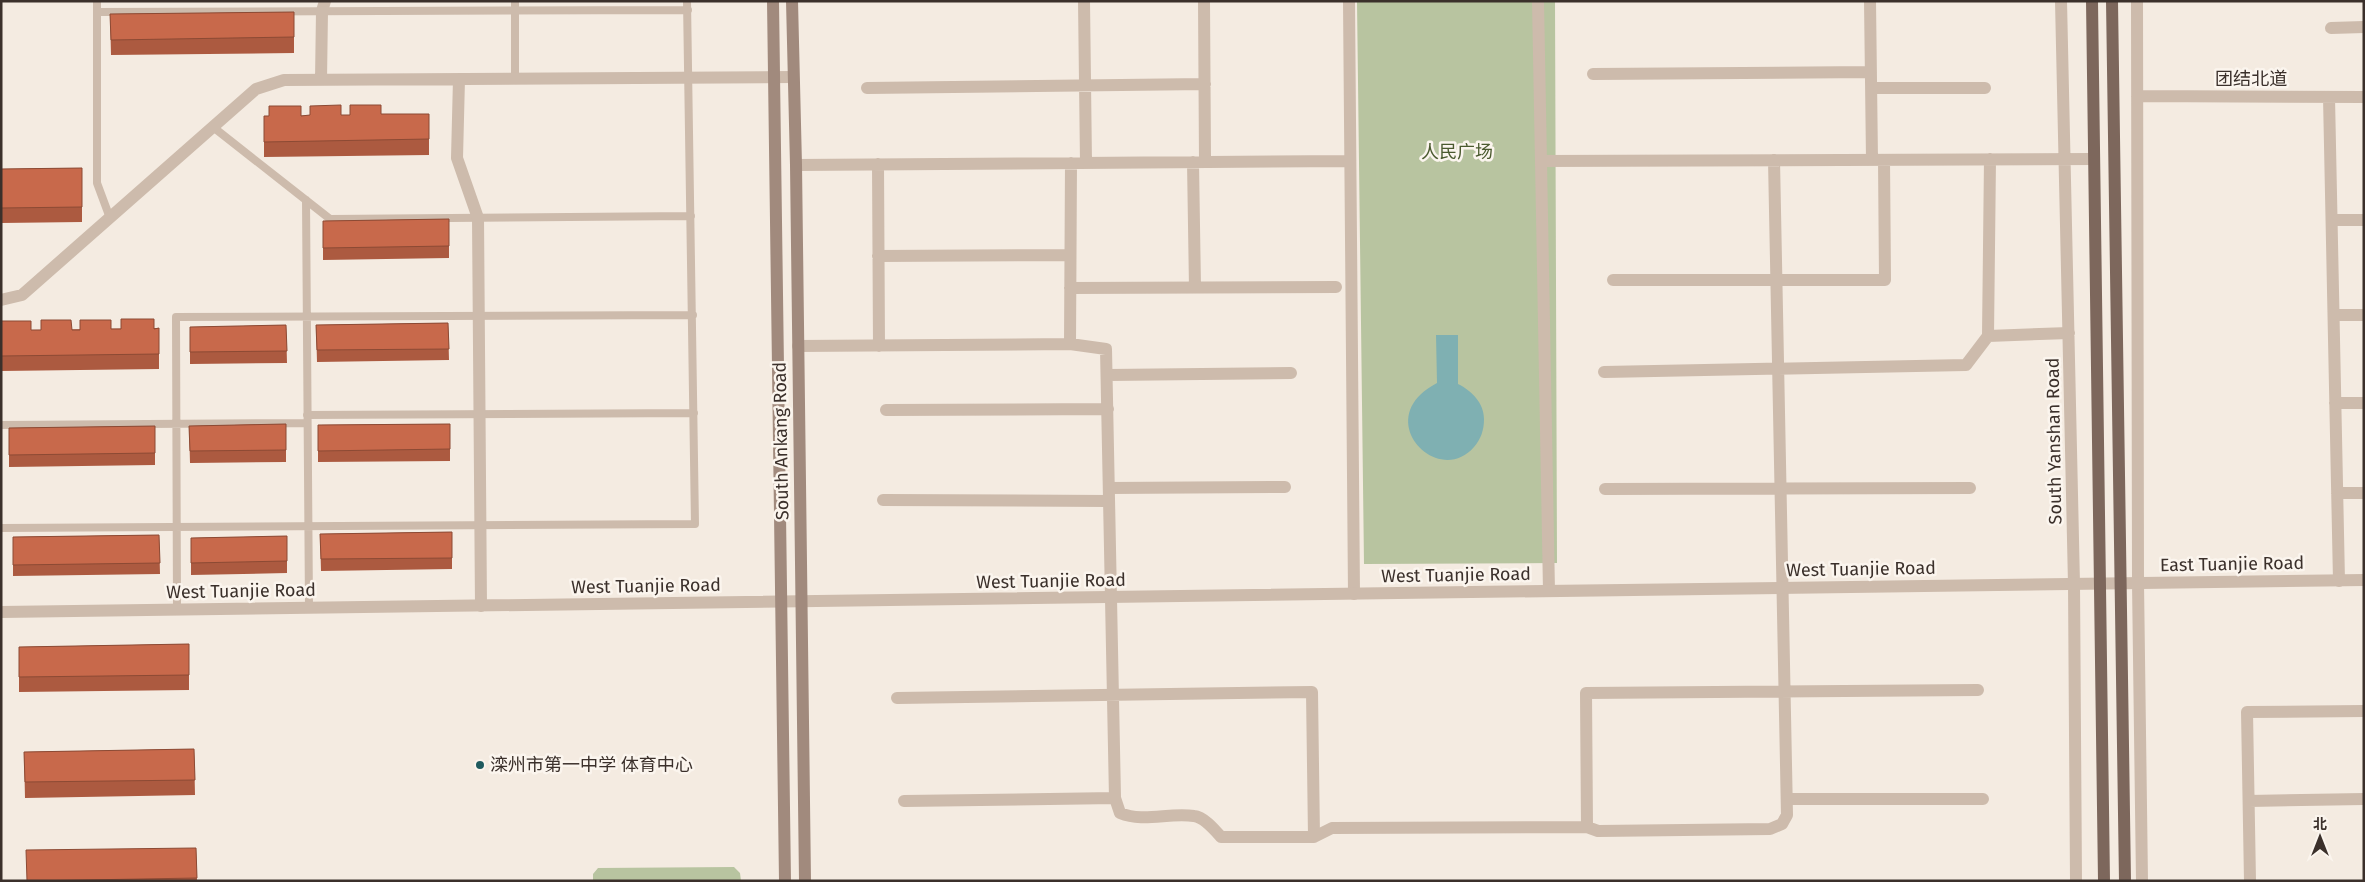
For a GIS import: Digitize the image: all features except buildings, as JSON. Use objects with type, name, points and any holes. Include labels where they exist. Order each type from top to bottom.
[{"type":"main road","name":"South Ankang Road","points":[[773,1],[785,881]]},
{"type":"main road","name":"South Ankang Road","points":[[792,1],[796,165],[805,881]]},
{"type":"main road","points":[[2092,1],[2104,881]]},
{"type":"main road","points":[[2112,1],[2125,881]]},
{"type":"street","points":[[1084,1],[1086,163]]},
{"type":"street","points":[[1195,288],[1199,162],[1204,84],[1204,1]]},
{"type":"street","points":[[1349,1],[1354,594]]},
{"type":"street","points":[[1538,1],[1549,591]]},
{"type":"street","points":[[1613,280],[1885,280],[1878,160],[1871,88],[1870,1]]},
{"type":"street","name":"South Yanshan Road","points":[[2061,1],[2074,584],[2076,881]]},
{"type":"street","points":[[2137,1],[2138,583],[2142,881]]},
{"type":"street","points":[[321,80],[324,6]]},
{"type":"street","points":[[2331,28],[2364,27]]},
{"type":"street","points":[[1593,74],[1871,72]]},
{"type":"street","points":[[1,300],[22,295],[256,89],[284,80],[793,77]]},
{"type":"street","points":[[459,79],[457,158],[478,218],[481,606]]},
{"type":"street","points":[[867,88],[1204,84]]},
{"type":"street","points":[[1871,88],[1986,88]]},
{"type":"street","name":"团结北道","points":[[2137,96],[2364,97]]},
{"type":"street","points":[[2329,98],[2339,581]]},
{"type":"street","points":[[1604,372],[1966,365],[1988,336],[1990,159]]},
{"type":"street","points":[[1541,161],[2094,159]]},
{"type":"street","points":[[798,346],[1070,344],[1106,349],[1115,798],[1120,813],[1132,818],[1195,816],[1210,825],[1221,837],[1314,837],[1332,828],[1587,827],[1598,831],[1770,829],[1782,824],[1787,815],[1774,160]]},
{"type":"street","points":[[796,165],[1350,161]]},
{"type":"street","points":[[1070,344],[1071,163]]},
{"type":"street","points":[[878,164],[879,346]]},
{"type":"street","points":[[2332,220],[2364,220]]},
{"type":"street","points":[[878,256],[1070,256]]},
{"type":"street","points":[[1070,288],[1336,287]]},
{"type":"street","points":[[2334,315],[2364,315]]},
{"type":"street","points":[[1988,336],[2069,333]]},
{"type":"street","points":[[1108,375],[1291,373]]},
{"type":"street","points":[[2336,403],[2364,403]]},
{"type":"street","points":[[886,410],[1108,409]]},
{"type":"street","points":[[883,500],[1285,487]]},
{"type":"street","points":[[1605,489],[1970,488]]},
{"type":"street","points":[[2337,493],[2364,493]]},
{"type":"street","name":"East Tuanjie Road","points":[[2101,584],[2364,580]]},
{"type":"street","name":"West Tuanjie Road","points":[[1,612],[2101,584]]},
{"type":"street","points":[[1587,827],[1586,693],[1978,690]]},
{"type":"street","points":[[897,698],[1312,692],[1314,837]]},
{"type":"street","points":[[2250,881],[2246,712],[2364,711]]},
{"type":"street","points":[[904,801],[1115,798]]},
{"type":"street","points":[[1786,799],[1984,798]]},
{"type":"street","points":[[2249,800],[2364,799]]},
{"type":"lane","points":[[97,1],[97,184],[110,218]]},
{"type":"lane","points":[[514,1],[515,79]]},
{"type":"lane","points":[[1,528],[696,524],[687,1]]},
{"type":"lane","points":[[97,12],[324,6],[513,11],[688,10]]},
{"type":"lane","points":[[213,127],[330,219],[691,216]]},
{"type":"lane","points":[[306,200],[309,608]]},
{"type":"lane","points":[[177,610],[176,317],[693,315]]},
{"type":"lane","points":[[1,425],[176,424],[479,414],[694,413]]},
{"type":"green space","name":"人民广场","points":[[1357,1],[1555,1],[1557,563],[1364,564]]},
{"type":"green space","points":[[734,867],[740,873],[741,881],[593,881],[593,874],[598,868]]},
{"type":"water","points":[[1436,335],[1458,335],[1458,384],[1476,398],[1482,408],[1484,419],[1482,434],[1474,447],[1459,458],[1443,460],[1429,454],[1416,444],[1409,430],[1409,414],[1418,398],[1437,383]]},
{"type":"place","name":"滦州市第一中学 体育中心","points":[[480,765]]}]
